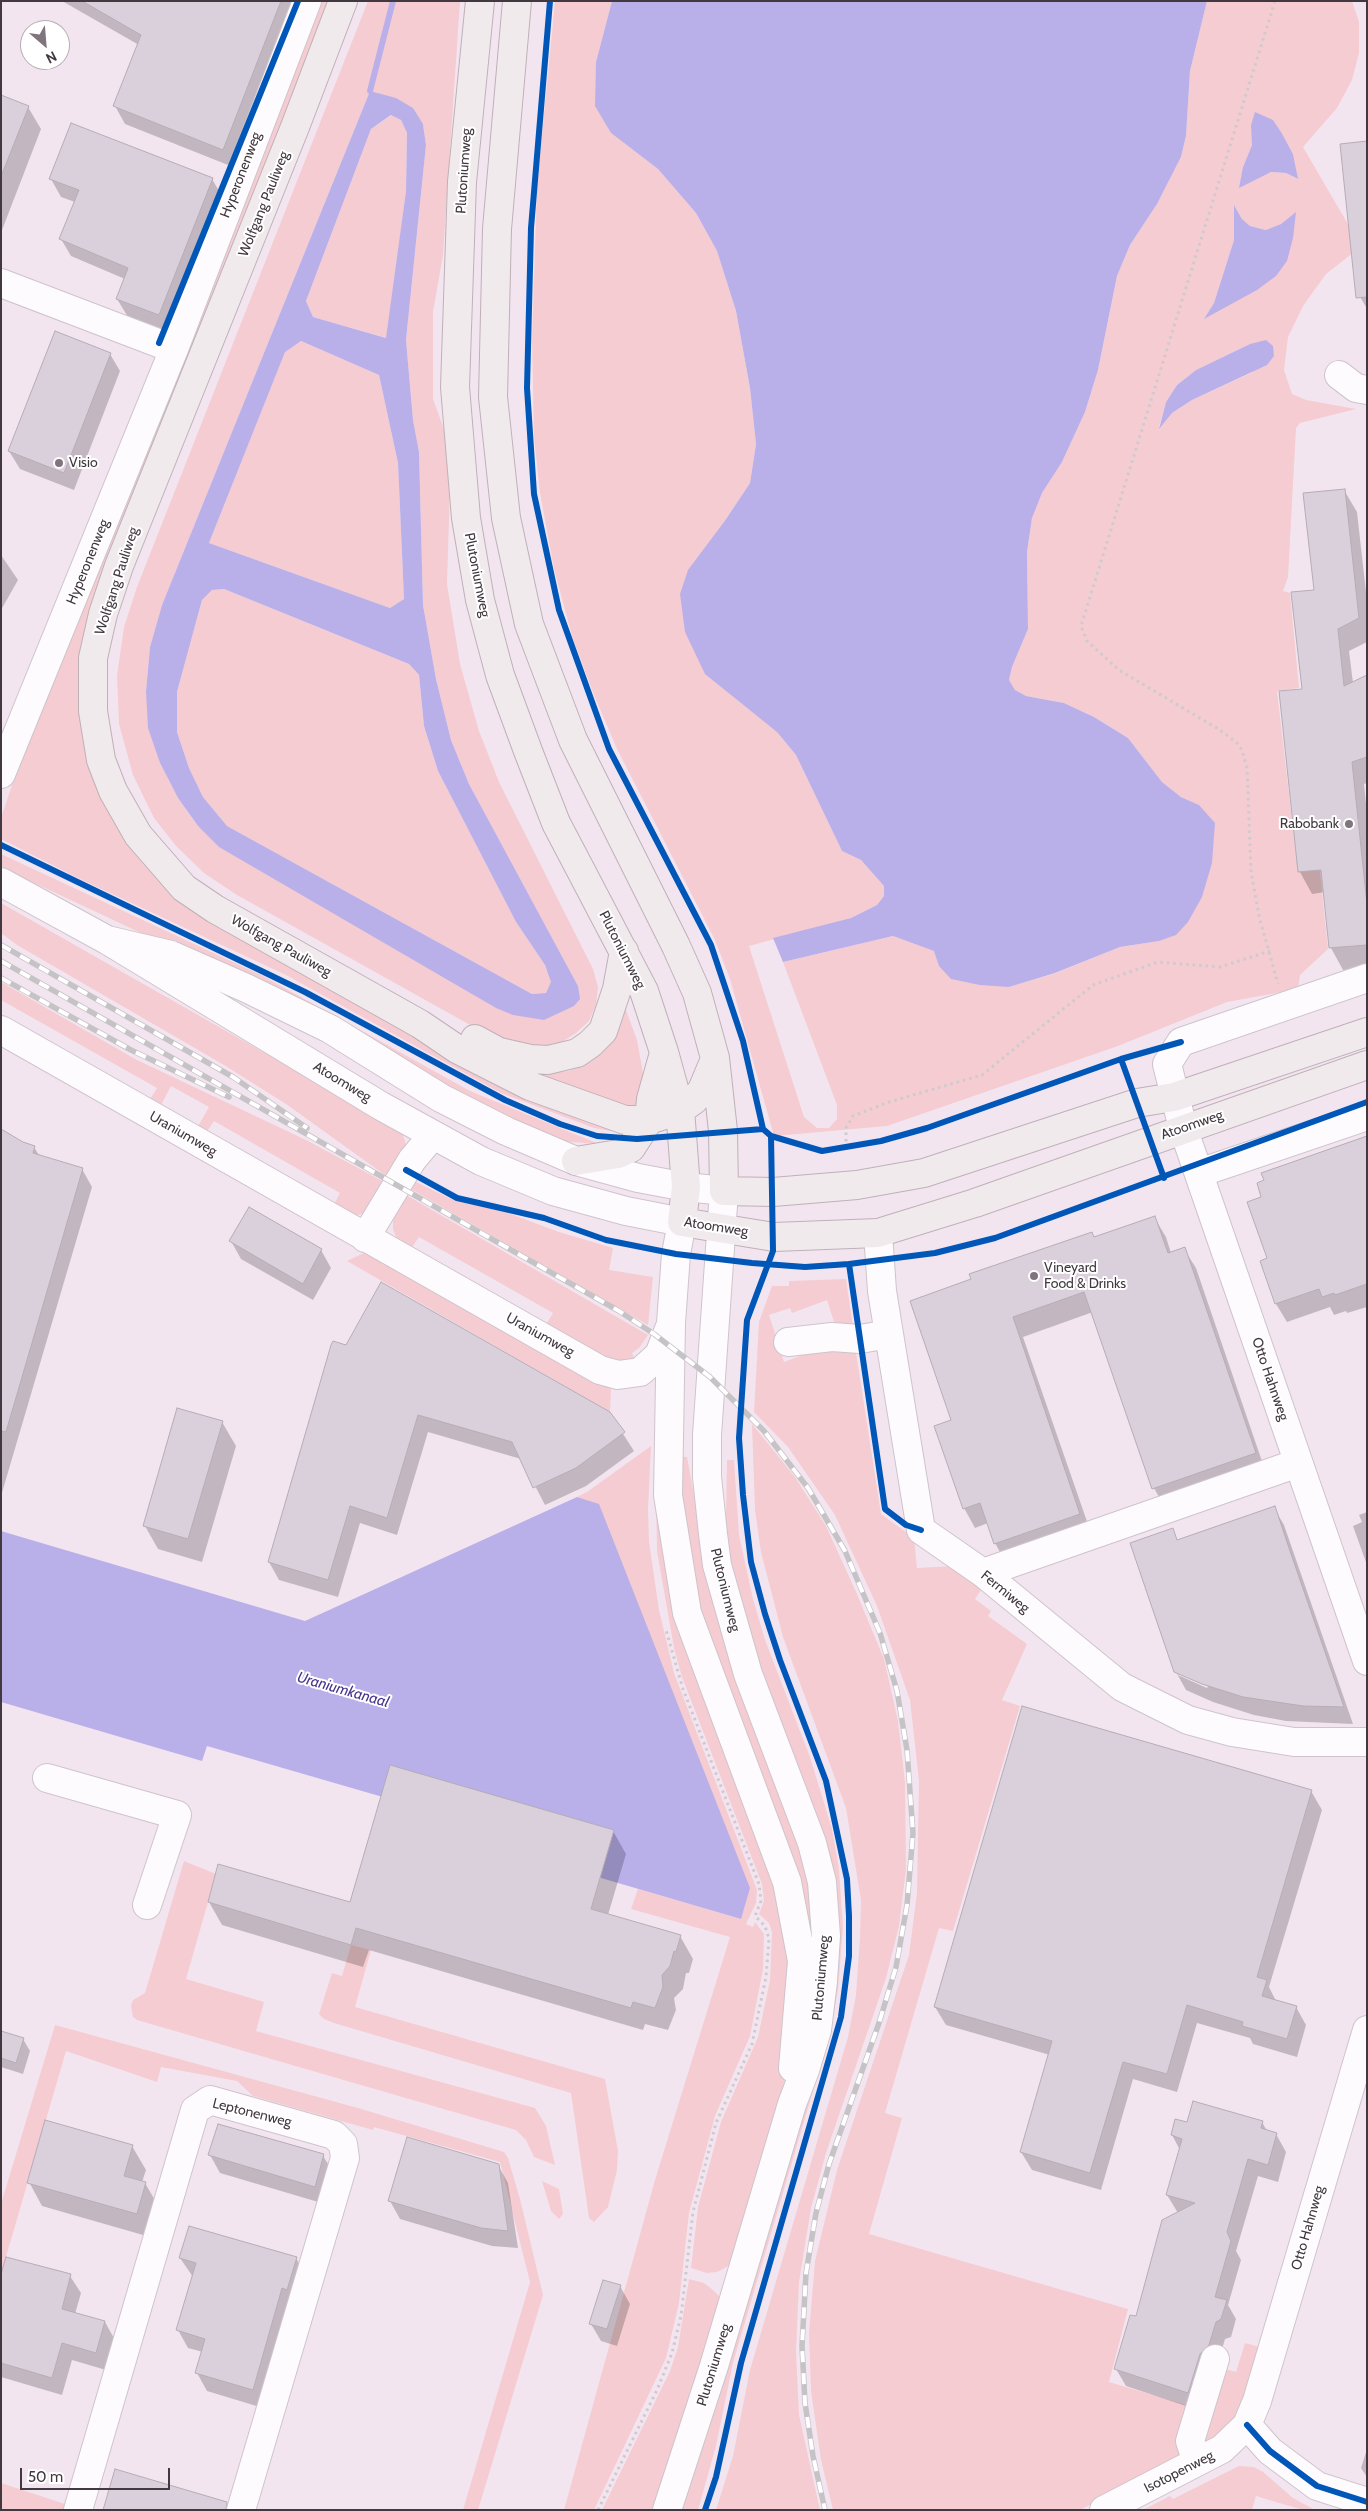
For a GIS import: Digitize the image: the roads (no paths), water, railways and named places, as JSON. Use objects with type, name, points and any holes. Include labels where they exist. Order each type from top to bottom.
[{"type":"main road","name":"Wolfgang Pauliweg","points":[[343,1],[295,127],[119,566],[103,614],[93,667],[93,712],[101,760],[112,791],[138,835],[184,888],[215,909],[420,1024],[457,1048],[530,1086],[625,1120],[649,1120],[680,1110]]},
{"type":"main road","name":"Wolfgang Pauliweg","points":[[355,1],[123,594],[106,679],[112,744],[127,788],[147,825],[175,859],[238,907],[499,1052],[530,1059],[548,1060],[577,1052],[590,1044],[603,1031],[609,1017],[624,951]]},
{"type":"main road","name":"Plutoniumweg","points":[[480,1],[462,182],[456,378],[466,518],[480,600],[500,675],[528,752],[556,823],[644,991],[664,1052],[680,1110],[686,1187],[682,1222]]},
{"type":"main road","name":"Plutoniumweg","points":[[517,1],[497,229],[495,298],[494,397],[506,518],[529,624],[572,740],[676,946],[697,993],[715,1058],[723,1131],[724,1190]]},
{"type":"main road","name":"Atoomweg","points":[[724,1190],[773,1192],[857,1185],[924,1173],[1137,1103],[1174,1097],[1367,1032]]},
{"type":"main road","points":[[576,1161],[618,1154],[631,1148],[649,1120],[651,1099],[664,1052]]},
{"type":"main road","points":[[680,1110],[702,1090],[715,1058]]},
{"type":"main road","name":"Atoomweg","points":[[682,1222],[774,1237],[878,1233],[975,1202],[1367,1065]]},
{"type":"street","name":"Hyperonenweg","points":[[1,774],[174,349],[307,1]]},
{"type":"street","points":[[1,283],[174,349]]},
{"type":"street","points":[[1339,375],[1356,388],[1367,390]]},
{"type":"street","name":"Atoomweg","points":[[1,882],[107,940],[433,1135],[481,1161],[553,1191],[626,1211],[682,1222]]},
{"type":"street","name":"Atoomweg","points":[[107,940],[171,955],[246,988],[330,1028],[441,1098],[506,1131],[576,1161],[638,1178],[686,1187],[724,1190]]},
{"type":"street","points":[[1174,1097],[1167,1064],[1181,1042],[1367,978]]},
{"type":"street","name":"Uraniumweg","points":[[1,1030],[600,1370],[627,1375],[640,1372],[659,1355],[671,1324]]},
{"type":"street","name":"Otto Hahnweg","points":[[1174,1097],[1367,1661]]},
{"type":"street","points":[[1199,1173],[1367,1116]]},
{"type":"street","points":[[365,1238],[412,1160],[433,1135]]},
{"type":"street","name":"Plutoniumweg","points":[[667,2510],[714,2366],[792,2104],[805,2070],[816,2030],[823,1982],[826,1936],[822,1882],[796,1796],[748,1674],[717,1565],[708,1490],[707,1435],[718,1260],[723,1228],[724,1190]]},
{"type":"street","name":"Plutoniumweg","points":[[682,1222],[676,1254],[671,1324],[668,1496],[687,1613],[787,1882],[802,1961],[792,2104]]},
{"type":"street","name":"Fermiweg","points":[[878,1233],[882,1291],[921,1530],[983,1573],[1122,1687],[1188,1720],[1232,1732],[1294,1742],[1367,1742]]},
{"type":"street","points":[[788,1342],[832,1337],[860,1339],[889,1334]]},
{"type":"street","points":[[983,1573],[1298,1463]]},
{"type":"street","points":[[47,1778],[177,1815],[147,1905]]},
{"type":"street","name":"Otto Hahnweg","points":[[1247,2425],[1260,2392],[1367,2030]]},
{"type":"street","name":"Leptonenweg","points":[[78,2510],[195,2110],[210,2100],[334,2135],[343,2144],[345,2158],[241,2510]]},
{"type":"street","points":[[1197,2462],[1190,2441],[1215,2359]]},
{"type":"street","points":[[1247,2425],[1270,2451],[1317,2486],[1367,2502]]},
{"type":"street","name":"Isotopenweg","points":[[1104,2510],[1222,2449],[1247,2425]]},
{"type":"water","points":[[612,1],[1207,1],[1190,71],[1186,136],[1181,157],[1157,204],[1130,245],[1117,276],[1098,370],[1085,412],[1062,462],[1042,493],[1032,518],[1027,552],[1028,629],[1012,667],[1009,680],[1015,690],[1026,696],[1064,703],[1094,717],[1128,738],[1162,782],[1181,797],[1199,805],[1215,823],[1212,863],[1202,897],[1188,922],[1176,935],[1159,941],[1120,947],[1055,973],[1009,987],[980,985],[951,979],[939,966],[934,951],[893,936],[783,962],[773,938],[851,918],[877,905],[884,896],[884,886],[861,860],[842,851],[796,755],[777,732],[705,674],[685,632],[680,594],[688,570],[750,483],[756,444],[750,388],[736,311],[717,251],[696,213],[658,169],[611,133],[595,106],[596,62]]},
{"type":"water","points":[[370,91],[396,98],[413,108],[423,124],[426,145],[406,340],[413,420],[419,452],[423,605],[436,679],[451,740],[469,784],[578,986],[580,999],[574,1006],[544,1020],[513,1015],[496,1008],[219,847],[198,826],[178,798],[160,763],[148,728],[146,691],[150,647],[162,605]],"holes":[[[391,115],[401,120],[407,133],[406,191],[386,338],[313,317],[306,301],[371,129]],[[301,341],[379,375],[398,463],[404,599],[390,608],[209,543],[285,352]],[[224,589],[409,664],[419,675],[424,726],[438,771],[516,922],[545,965],[551,982],[546,993],[532,994],[227,826],[203,797],[189,768],[177,732],[177,692],[202,600],[212,590]]]},
{"type":"water","points":[[1255,112],[1273,120],[1281,132],[1293,154],[1298,179],[1286,173],[1271,172],[1239,188],[1243,167],[1252,145],[1251,125]]},
{"type":"water","points":[[1234,205],[1242,219],[1250,226],[1266,230],[1281,224],[1296,212],[1293,238],[1287,261],[1276,276],[1257,290],[1204,319],[1214,303],[1234,240]]},
{"type":"water","points":[[1266,340],[1273,346],[1274,356],[1267,365],[1192,400],[1172,413],[1159,429],[1166,402],[1177,385],[1196,370],[1250,344]]},
{"type":"water","name":"Uraniumkanaal","points":[[577,1497],[599,1504],[750,1888],[741,1919],[495,1847],[493,1829],[207,1746],[202,1761],[1,1702],[1,1531],[305,1621]]},
{"type":"waterway","points":[[370,91],[393,1]]},
{"type":"railway","points":[[1,945],[233,1077],[307,1128]]},
{"type":"railway","points":[[1,961],[619,1311],[654,1334],[710,1377],[764,1431],[808,1488],[845,1551],[880,1633],[897,1691],[907,1750],[913,1833],[907,1905],[896,1967],[879,2023],[829,2164],[816,2213],[806,2273],[802,2346],[805,2403],[813,2456],[825,2510]]},
{"type":"railway","points":[[1,978],[131,1050],[229,1097]]},
{"type":"place","name":"Visio","points":[[59,463]]},
{"type":"place","name":"Rabobank","points":[[1349,824]]},
{"type":"place","name":"Vineyard Food & Drinks","points":[[1034,1276]]}]
